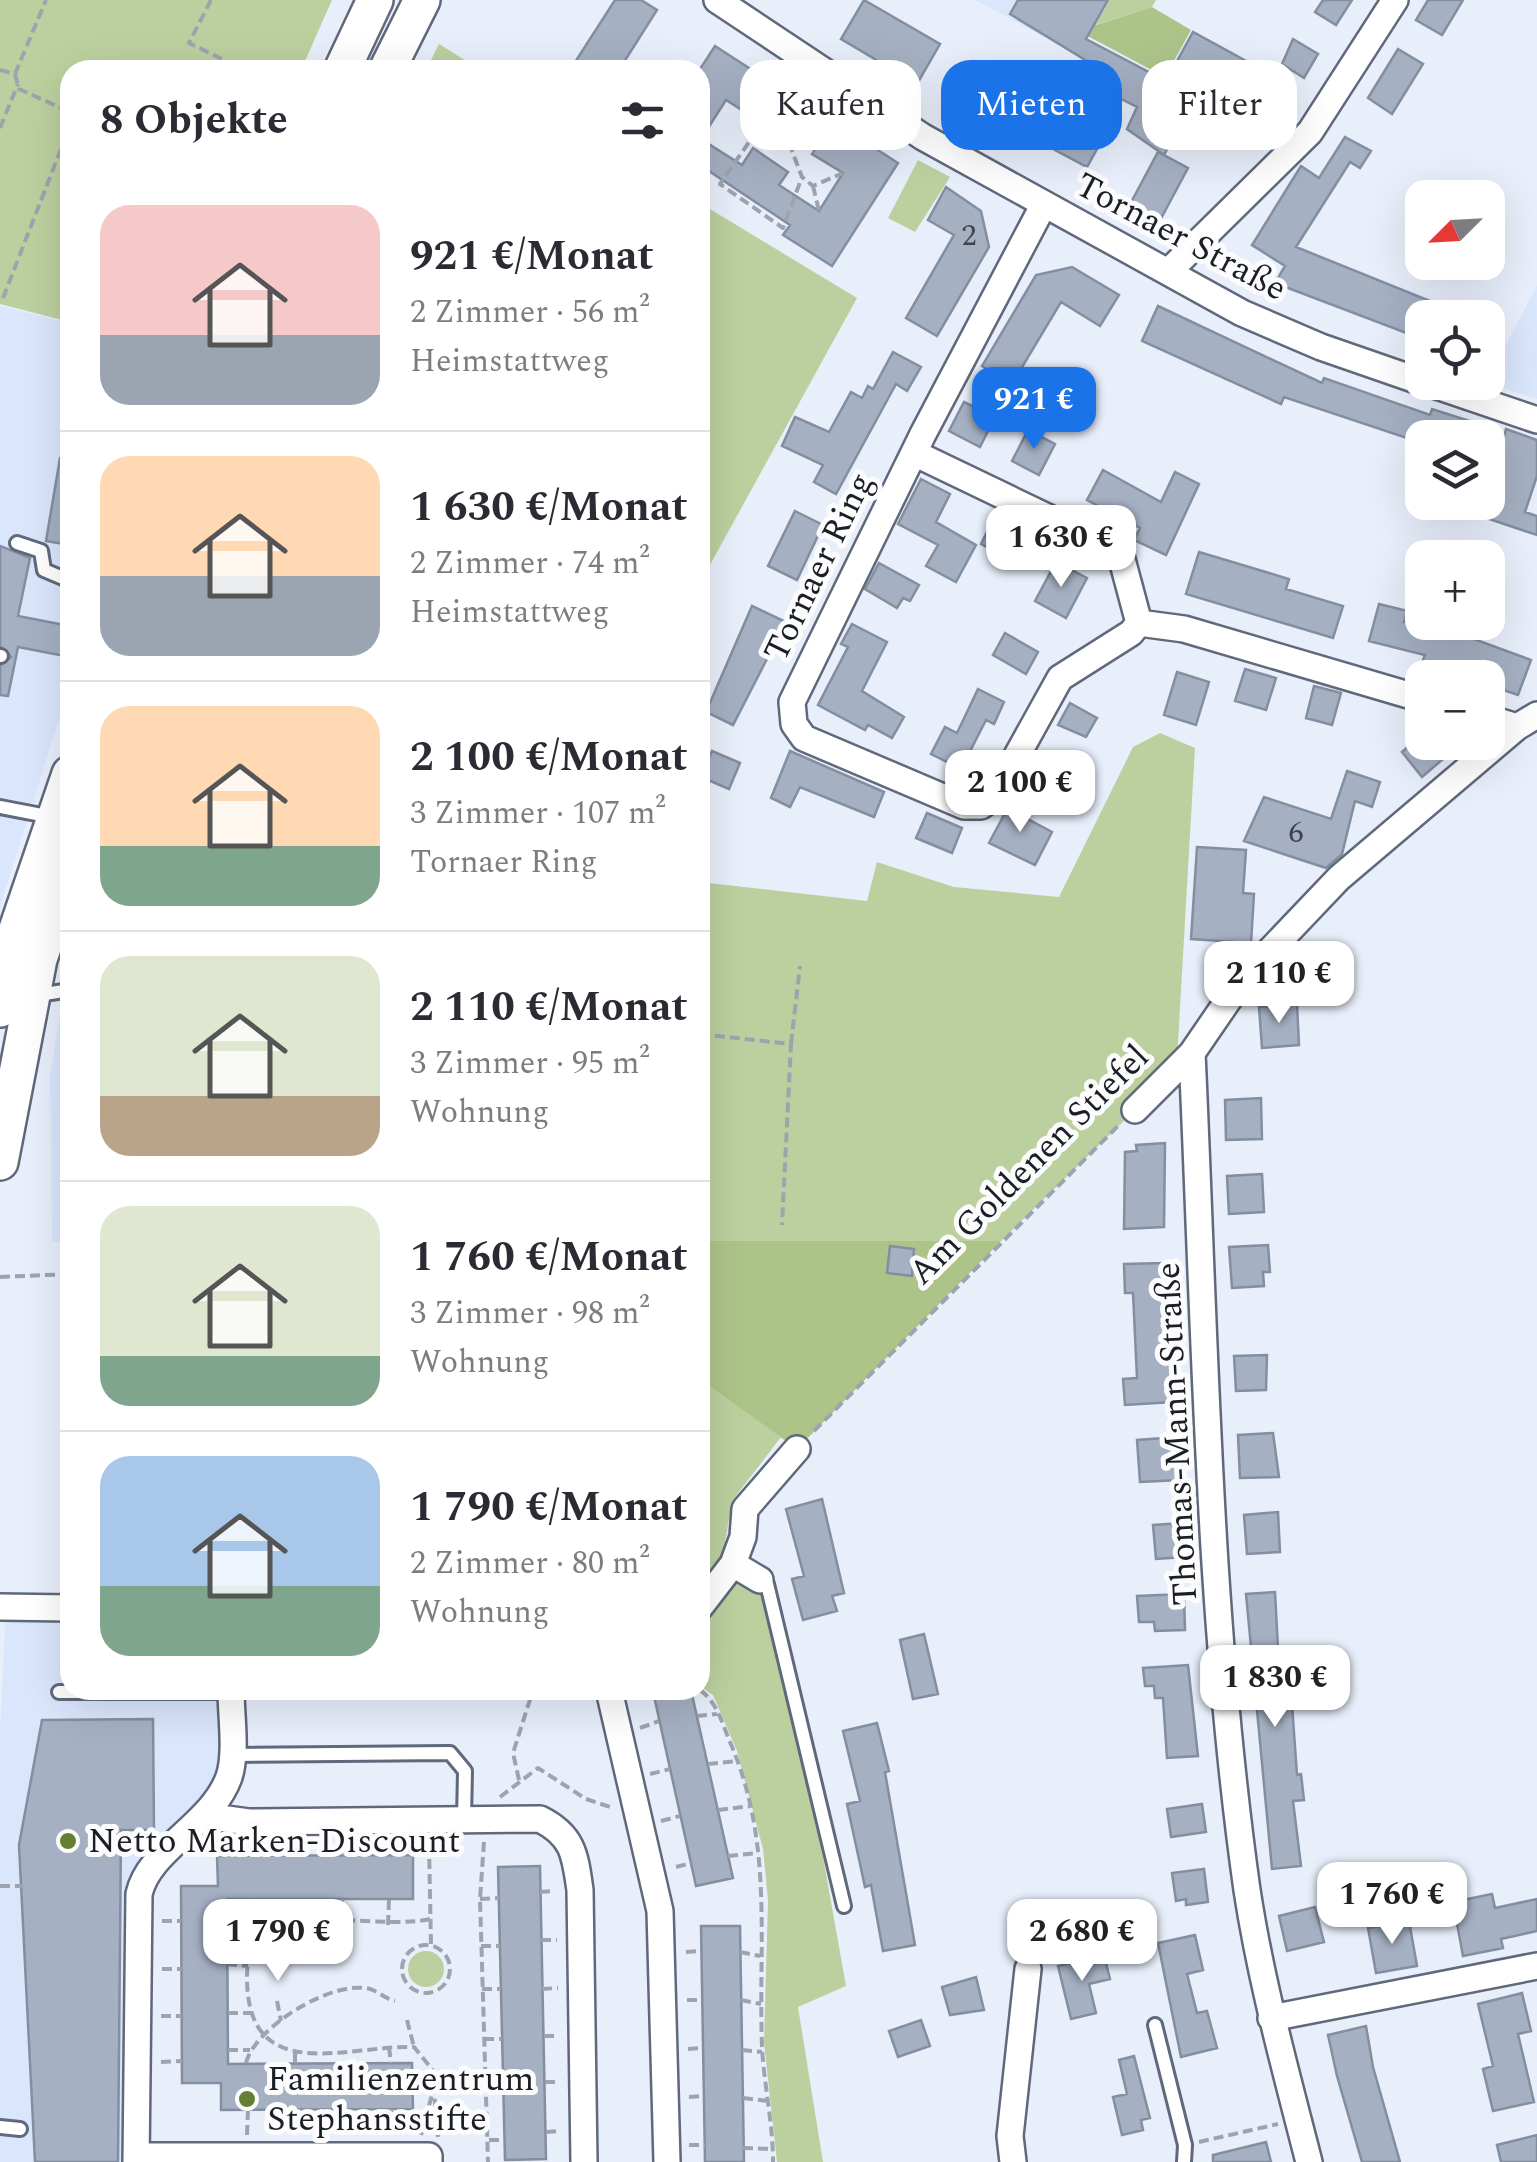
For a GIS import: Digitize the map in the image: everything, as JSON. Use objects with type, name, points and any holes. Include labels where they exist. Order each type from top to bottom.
[{"type":"main road","points":[[347,60],[375,0]]},
{"type":"main road","points":[[392,60],[422,0]]},
{"type":"main road","points":[[0,1162],[16,1002],[16,932],[60,803]]},
{"type":"main road","points":[[16,1002],[60,893]]},
{"type":"street","name":"Tornaer Straße","points":[[717,0],[803,60]]},
{"type":"street","points":[[1168,272],[1310,132],[1394,0]]},
{"type":"street","name":"Tornaer Straße","points":[[921,132],[1044,204],[1289,334],[1405,375]]},
{"type":"street","name":"Tornaer Ring","points":[[1044,204],[914,452],[792,702],[794,724],[804,738],[964,806],[981,806],[994,797],[1060,678],[1131,633],[1139,623]]},
{"type":"street","name":"Tornaer Straße","points":[[1478,400],[1537,420]]},
{"type":"street","points":[[914,452],[1120,552],[1139,623],[1184,629],[1405,694]]},
{"type":"street","name":"Am Goldenen Stiefel","points":[[1134,1110],[1192,1054],[1242,980],[1340,878],[1527,721]]},
{"type":"street","name":"Thomas-Mann-Straße","points":[[1192,1054],[1214,1508],[1232,1762],[1248,1891],[1270,2018],[1309,2162]]},
{"type":"street","points":[[710,1594],[733,1564],[743,1538],[746,1510],[797,1449]]},
{"type":"street","points":[[733,1564],[760,1580]]},
{"type":"street","points":[[0,1608],[60,1608]]},
{"type":"street","points":[[231,1700],[231,1772],[219,1800],[147,1874],[139,1894],[136,2159],[425,2158]]},
{"type":"street","points":[[611,1700],[660,1911],[667,2162]]},
{"type":"street","points":[[206,1816],[249,1822],[540,1819],[558,1828],[574,1846],[580,1890],[584,2162]]},
{"type":"street","points":[[1270,2018],[1537,1966]]},
{"type":"street","points":[[1013,2162],[1010,2136],[1028,1969]]},
{"type":"lane","points":[[17,543],[42,551],[44,570],[60,577]]},
{"type":"lane","points":[[0,807],[55,818]]},
{"type":"lane","points":[[16,1002],[60,992]]},
{"type":"lane","points":[[760,1580],[767,1584],[844,1906]]},
{"type":"lane","points":[[231,1756],[450,1752],[465,1770],[464,1820]]},
{"type":"lane","points":[[1154,2025],[1185,2145],[1184,2162]]},
{"type":"lane","points":[[0,2127],[20,2128]]},
{"type":"path","points":[[46,0],[15,74],[18,89],[60,108]]},
{"type":"path","points":[[211,0],[189,43],[224,60]]},
{"type":"path","points":[[0,70],[15,74]]},
{"type":"path","points":[[0,128],[18,84]]},
{"type":"path","points":[[744,150],[720,184],[782,228],[802,177]]},
{"type":"path","points":[[792,150],[802,177],[813,186],[818,211]]},
{"type":"path","points":[[3,298],[60,152]]},
{"type":"path","points":[[813,186],[843,173]]},
{"type":"path","points":[[782,1225],[791,1044],[800,966]]},
{"type":"path","points":[[710,1035],[791,1044]]},
{"type":"path","name":"Am Goldenen Stiefel","points":[[797,1449],[1134,1110]]},
{"type":"path","points":[[0,1277],[60,1274]]},
{"type":"path","points":[[710,1698],[738,1761],[760,1853],[764,1891],[762,2052],[773,2162]]},
{"type":"path","points":[[519,1780],[512,1753],[531,1700]]},
{"type":"path","points":[[697,1716],[718,1714]]},
{"type":"path","points":[[708,1764],[738,1761]]},
{"type":"path","points":[[500,1797],[538,1768],[586,1799],[615,1808]]},
{"type":"path","points":[[718,1810],[751,1806]]},
{"type":"path","points":[[429,1820],[431,1945]]},
{"type":"path","points":[[484,1850],[480,1899],[488,2162]]},
{"type":"path","points":[[728,1856],[760,1853]]},
{"type":"path","points":[[0,1886],[23,1886]]},
{"type":"path","points":[[388,1925],[389,1898]]},
{"type":"path","points":[[480,1899],[498,1898]]},
{"type":"path","points":[[252,1899],[246,1915],[249,1928],[277,1953]]},
{"type":"path","points":[[292,1899],[292,1920]]},
{"type":"path","points":[[342,1899],[342,1922]]},
{"type":"path","points":[[227,1914],[246,1915]]},
{"type":"path","points":[[414,2047],[389,2046],[340,2054],[295,2053],[276,2046],[252,2014],[248,1966],[257,1936],[292,1920],[388,1925],[430,1919]]},
{"type":"path","points":[[165,1921],[182,1920]]},
{"type":"path","points":[[431,1945],[448,1958],[450,1976],[443,1987],[424,1994],[406,1984],[402,1968],[414,1948],[431,1945]]},
{"type":"path","points":[[481,1946],[500,1946]]},
{"type":"path","points":[[740,1952],[762,1957]]},
{"type":"path","points":[[228,1964],[248,1966]]},
{"type":"path","points":[[159,1969],[182,1968]]},
{"type":"path","points":[[482,1989],[500,1988]]},
{"type":"path","points":[[246,2064],[262,2032],[309,2004],[351,1989],[370,1989],[395,2001]]},
{"type":"path","points":[[277,2000],[281,2021]]},
{"type":"path","points":[[741,2000],[761,2004]]},
{"type":"path","points":[[228,2013],[252,2014]]},
{"type":"path","points":[[162,2016],[182,2016]]},
{"type":"path","points":[[406,2020],[414,2047],[432,2070],[439,2142],[425,2158]]},
{"type":"path","points":[[484,2039],[502,2039]]},
{"type":"path","points":[[389,2046],[390,2063]]},
{"type":"path","points":[[228,2050],[250,2050]]},
{"type":"path","points":[[742,2050],[762,2052]]},
{"type":"path","points":[[294,2064],[295,2053]]},
{"type":"path","points":[[340,2054],[342,2064]]},
{"type":"path","points":[[164,2062],[182,2061]]},
{"type":"path","points":[[545,2082],[559,2082]]},
{"type":"path","points":[[425,2158],[434,2086]]},
{"type":"path","points":[[485,2086],[503,2086]]},
{"type":"path","points":[[743,2098],[768,2101]]},
{"type":"path","points":[[1185,2145],[1298,2119]]},
{"type":"path","points":[[546,2132],[557,2132]]},
{"type":"path","points":[[488,2140],[504,2140]]},
{"type":"path","points":[[743,2148],[773,2149]]},
{"type":"shaded area","points":[[975,0],[1110,0],[1095,25],[1089,22],[1071,51]]},
{"type":"shaded area","points":[[1537,285],[1537,399],[1505,389],[1505,346]]},
{"type":"shaded area","points":[[0,306],[60,321],[60,716],[0,907]]},
{"type":"shaded area","points":[[60,1016],[60,1242],[52,1241],[50,1076]]},
{"type":"shaded area","points":[[6,1607],[60,1608],[60,1700],[231,1700],[231,1772],[147,1874],[136,2162],[0,2162],[0,1731]]},
{"type":"green space","points":[[0,0],[332,0],[305,60],[60,60],[60,319],[0,304]]},
{"type":"green space","points":[[1110,0],[1156,0],[1152,7],[1095,25]]},
{"type":"green space","points":[[1152,7],[1191,30],[1174,60],[1142,60],[1142,65],[1082,33],[1089,21],[1096,25]]},
{"type":"green space","points":[[439,44],[465,60],[431,60]]},
{"type":"green space","points":[[918,160],[950,177],[915,232],[888,218]]},
{"type":"green space","points":[[710,209],[857,298],[710,565]]},
{"type":"green space","points":[[1160,733],[1195,748],[1177,1060],[1135,1110],[1001,1241],[710,1241],[710,883],[867,901],[877,862],[954,887],[1059,897],[1133,747]]},
{"type":"green space","points":[[710,1241],[1001,1241],[797,1449],[710,1386]]},
{"type":"green space","points":[[710,1386],[781,1437],[732,1501],[721,1566],[710,1582]]},
{"type":"green space","points":[[747,1579],[761,1584],[823,1857],[846,1986],[798,2007],[823,2162],[777,2162],[764,2042],[768,1900],[763,1849],[737,1751],[710,1693],[710,1604],[729,1586]]},
{"type":"green space","points":[[426,1951],[439,1956],[444,1969],[439,1982],[426,1987],[413,1982],[408,1969],[413,1956]]},
{"type":"building","points":[[615,0],[641,0],[657,10],[625,60],[576,60]]},
{"type":"building","points":[[864,0],[940,44],[921,77],[921,60],[876,60],[841,39]]},
{"type":"building","points":[[1018,0],[1108,0],[1086,39],[1142,68],[1142,140],[1127,129],[1137,107],[1122,100],[1122,60],[1085,60],[1010,14]]},
{"type":"building","points":[[1323,0],[1352,0],[1336,25],[1315,12]]},
{"type":"building","points":[[1428,0],[1463,0],[1442,35],[1416,20]]},
{"type":"building","points":[[1193,32],[1244,60],[1178,60]]},
{"type":"building","points":[[1293,39],[1318,54],[1304,78],[1297,74],[1297,60],[1284,60]]},
{"type":"building","points":[[715,46],[740,62],[740,109],[726,100],[710,125],[710,60],[706,60]]},
{"type":"building","points":[[1398,49],[1423,64],[1392,114],[1368,98]]},
{"type":"building","points":[[1345,137],[1371,151],[1360,168],[1350,162],[1296,247],[1427,300],[1405,300],[1405,333],[1275,283],[1285,266],[1252,245],[1301,166],[1319,178]]},
{"type":"building","points":[[710,145],[742,165],[752,150],[756,150],[788,172],[779,185],[819,211],[843,173],[812,154],[815,150],[878,150],[898,163],[832,266],[783,235],[790,225],[710,172]]},
{"type":"building","points":[[1055,150],[1096,150],[1087,167]]},
{"type":"building","points":[[1158,152],[1188,168],[1158,224],[1128,208]]},
{"type":"building","points":[[946,187],[981,211],[989,247],[937,336],[906,318],[954,235],[928,220]]},
{"type":"building","points":[[1072,267],[1119,295],[1100,326],[1061,302],[1012,384],[982,366],[1036,275]]},
{"type":"building","points":[[1158,306],[1322,383],[1324,378],[1430,415],[1432,409],[1467,420],[1405,420],[1405,437],[1284,397],[1281,404],[1142,341]]},
{"type":"building","points":[[893,352],[921,367],[907,391],[896,384],[836,494],[814,482],[823,465],[782,446],[795,417],[829,432],[851,392],[862,398],[868,386],[873,389]]},
{"type":"building","points":[[964,402],[995,417],[980,447],[949,431]]},
{"type":"building","points":[[1506,429],[1537,440],[1537,476],[1525,512],[1537,516],[1537,535],[1492,520],[1505,520]]},
{"type":"building","points":[[1028,430],[1055,444],[1039,475],[1012,461]]},
{"type":"building","points":[[60,458],[60,543],[46,541]]},
{"type":"building","points":[[1103,470],[1161,502],[1175,472],[1199,484],[1166,555],[1134,540],[1140,528],[1087,500]]},
{"type":"building","points":[[921,479],[950,494],[936,522],[976,545],[956,582],[926,566],[938,545],[898,524]]},
{"type":"building","points":[[795,511],[823,525],[797,580],[768,566]]},
{"type":"building","points":[[995,516],[1020,530],[1006,557],[981,544]]},
{"type":"building","points":[[0,546],[30,558],[18,616],[60,624],[60,655],[18,647],[8,696],[0,695],[0,666],[11,657],[0,646]]},
{"type":"building","points":[[1199,552],[1289,579],[1286,589],[1343,606],[1333,638],[1186,594]]},
{"type":"building","points":[[1056,562],[1087,578],[1066,618],[1035,601]]},
{"type":"building","points":[[879,563],[919,585],[910,601],[903,598],[897,608],[865,589]]},
{"type":"building","points":[[1379,604],[1405,610],[1405,640],[1476,640],[1531,660],[1518,695],[1505,691],[1505,660],[1423,660],[1425,655],[1369,641]]},
{"type":"building","points":[[752,606],[786,622],[733,725],[710,714],[710,703]]},
{"type":"building","points":[[852,624],[887,642],[862,691],[904,717],[892,738],[868,725],[865,730],[818,705],[848,647],[841,644]]},
{"type":"building","points":[[1005,633],[1038,652],[1026,674],[993,655]]},
{"type":"building","points":[[1245,669],[1276,678],[1266,710],[1235,701]]},
{"type":"building","points":[[1177,672],[1209,682],[1196,725],[1164,715]]},
{"type":"building","points":[[1314,686],[1341,693],[1332,725],[1306,718]]},
{"type":"building","points":[[978,689],[1004,702],[994,724],[986,720],[961,769],[931,754],[945,727],[957,733]]},
{"type":"building","points":[[1070,703],[1097,718],[1086,737],[1058,725]]},
{"type":"building","points":[[712,751],[740,763],[729,789],[710,781]]},
{"type":"building","points":[[790,751],[884,792],[874,817],[800,787],[790,807],[771,798]]},
{"type":"building","points":[[1040,755],[1069,769],[1056,793],[1028,779]]},
{"type":"building","points":[[1408,760],[1442,760],[1422,777]]},
{"type":"building","points":[[1347,771],[1380,782],[1372,807],[1355,801],[1342,854],[1326,868],[1244,841],[1264,797],[1331,819]]},
{"type":"building","points":[[1011,802],[1028,811],[1024,817],[1052,832],[1035,865],[989,843]]},
{"type":"building","points":[[927,813],[962,828],[952,853],[916,838]]},
{"type":"building","points":[[1197,847],[1246,850],[1243,893],[1254,894],[1251,943],[1191,939]]},
{"type":"building","points":[[1297,1004],[1299,1045],[1262,1048],[1259,1007]]},
{"type":"building","points":[[1261,1098],[1262,1139],[1226,1140],[1225,1100]]},
{"type":"building","points":[[1165,1143],[1164,1227],[1124,1229],[1125,1152],[1137,1151],[1136,1145]]},
{"type":"building","points":[[1262,1174],[1264,1212],[1229,1214],[1227,1176]]},
{"type":"building","points":[[1268,1245],[1270,1272],[1263,1272],[1264,1286],[1232,1288],[1229,1247]]},
{"type":"building","points":[[890,1246],[914,1249],[912,1276],[887,1273]]},
{"type":"building","points":[[1165,1263],[1173,1402],[1125,1405],[1123,1379],[1137,1378],[1133,1293],[1125,1293],[1124,1264]]},
{"type":"building","points":[[1267,1355],[1266,1390],[1236,1391],[1234,1356]]},
{"type":"building","points":[[1273,1433],[1279,1477],[1240,1478],[1238,1435]]},
{"type":"building","points":[[1177,1437],[1180,1480],[1140,1482],[1137,1440]]},
{"type":"building","points":[[822,1499],[844,1593],[832,1596],[837,1611],[803,1620],[792,1579],[804,1576],[786,1509]]},
{"type":"building","points":[[1278,1512],[1280,1552],[1247,1554],[1244,1515]]},
{"type":"building","points":[[1182,1523],[1184,1557],[1156,1559],[1153,1525]]},
{"type":"building","points":[[1275,1592],[1278,1649],[1288,1648],[1297,1775],[1301,1774],[1304,1800],[1293,1801],[1301,1866],[1272,1869],[1246,1594]]},
{"type":"building","points":[[1184,1594],[1185,1630],[1155,1631],[1154,1622],[1139,1622],[1137,1596]]},
{"type":"building","points":[[924,1634],[938,1694],[913,1699],[900,1640]]},
{"type":"building","points":[[1188,1665],[1198,1756],[1167,1758],[1163,1698],[1155,1698],[1154,1686],[1145,1686],[1143,1668]]},
{"type":"building","points":[[655,1700],[693,1700],[733,1878],[696,1886]]},
{"type":"building","points":[[153,1719],[154,1830],[121,1830],[118,2162],[35,2162],[19,1845],[42,1720]]},
{"type":"building","points":[[877,1723],[889,1771],[885,1772],[915,1945],[883,1951],[871,1885],[865,1887],[847,1804],[860,1801],[843,1731]]},
{"type":"building","points":[[1202,1804],[1206,1832],[1171,1837],[1167,1809]]},
{"type":"building","points":[[413,1855],[413,1899],[227,1899],[228,2064],[412,2063],[413,2109],[221,2110],[221,2083],[182,2083],[181,1886],[218,1886],[217,1856]]},
{"type":"building","points":[[540,1866],[546,2159],[505,2160],[498,1867]]},
{"type":"building","points":[[1204,1869],[1208,1902],[1186,1905],[1186,1899],[1176,1901],[1172,1873]]},
{"type":"building","points":[[1492,1894],[1495,1908],[1537,1899],[1537,1931],[1501,1939],[1503,1948],[1463,1956],[1453,1902]]},
{"type":"building","points":[[1315,1907],[1324,1942],[1287,1951],[1279,1916]]},
{"type":"building","points":[[1409,1921],[1417,1966],[1376,1973],[1368,1928]]},
{"type":"building","points":[[701,1926],[740,1926],[744,2162],[705,2162]]},
{"type":"building","points":[[1195,1935],[1203,1970],[1187,1974],[1197,2013],[1207,2011],[1217,2048],[1181,2057],[1158,1943]]},
{"type":"building","points":[[1104,1955],[1110,1979],[1089,1984],[1096,2013],[1071,2019],[1058,1966]]},
{"type":"building","points":[[976,1977],[984,2010],[950,2015],[942,1987]]},
{"type":"building","points":[[1522,1993],[1531,2031],[1518,2034],[1534,2102],[1493,2111],[1483,2069],[1493,2066],[1478,2004]]},
{"type":"building","points":[[921,2020],[930,2046],[898,2057],[889,2031]]},
{"type":"building","points":[[1366,2026],[1373,2067],[1400,2162],[1362,2162],[1337,2076],[1328,2035]]},
{"type":"building","points":[[1134,2056],[1150,2118],[1141,2120],[1143,2130],[1122,2135],[1113,2097],[1127,2094],[1119,2060]]},
{"type":"building","points":[[1537,2135],[1537,2162],[1501,2162],[1497,2145]]},
{"type":"building","points":[[1266,2142],[1271,2162],[1213,2162],[1213,2155]]},
{"type":"place","name":"Netto Marken-Discount","points":[[68,1841]]},
{"type":"place","name":"Familienzentrum Stephansstifte","points":[[247,2099]]}]
